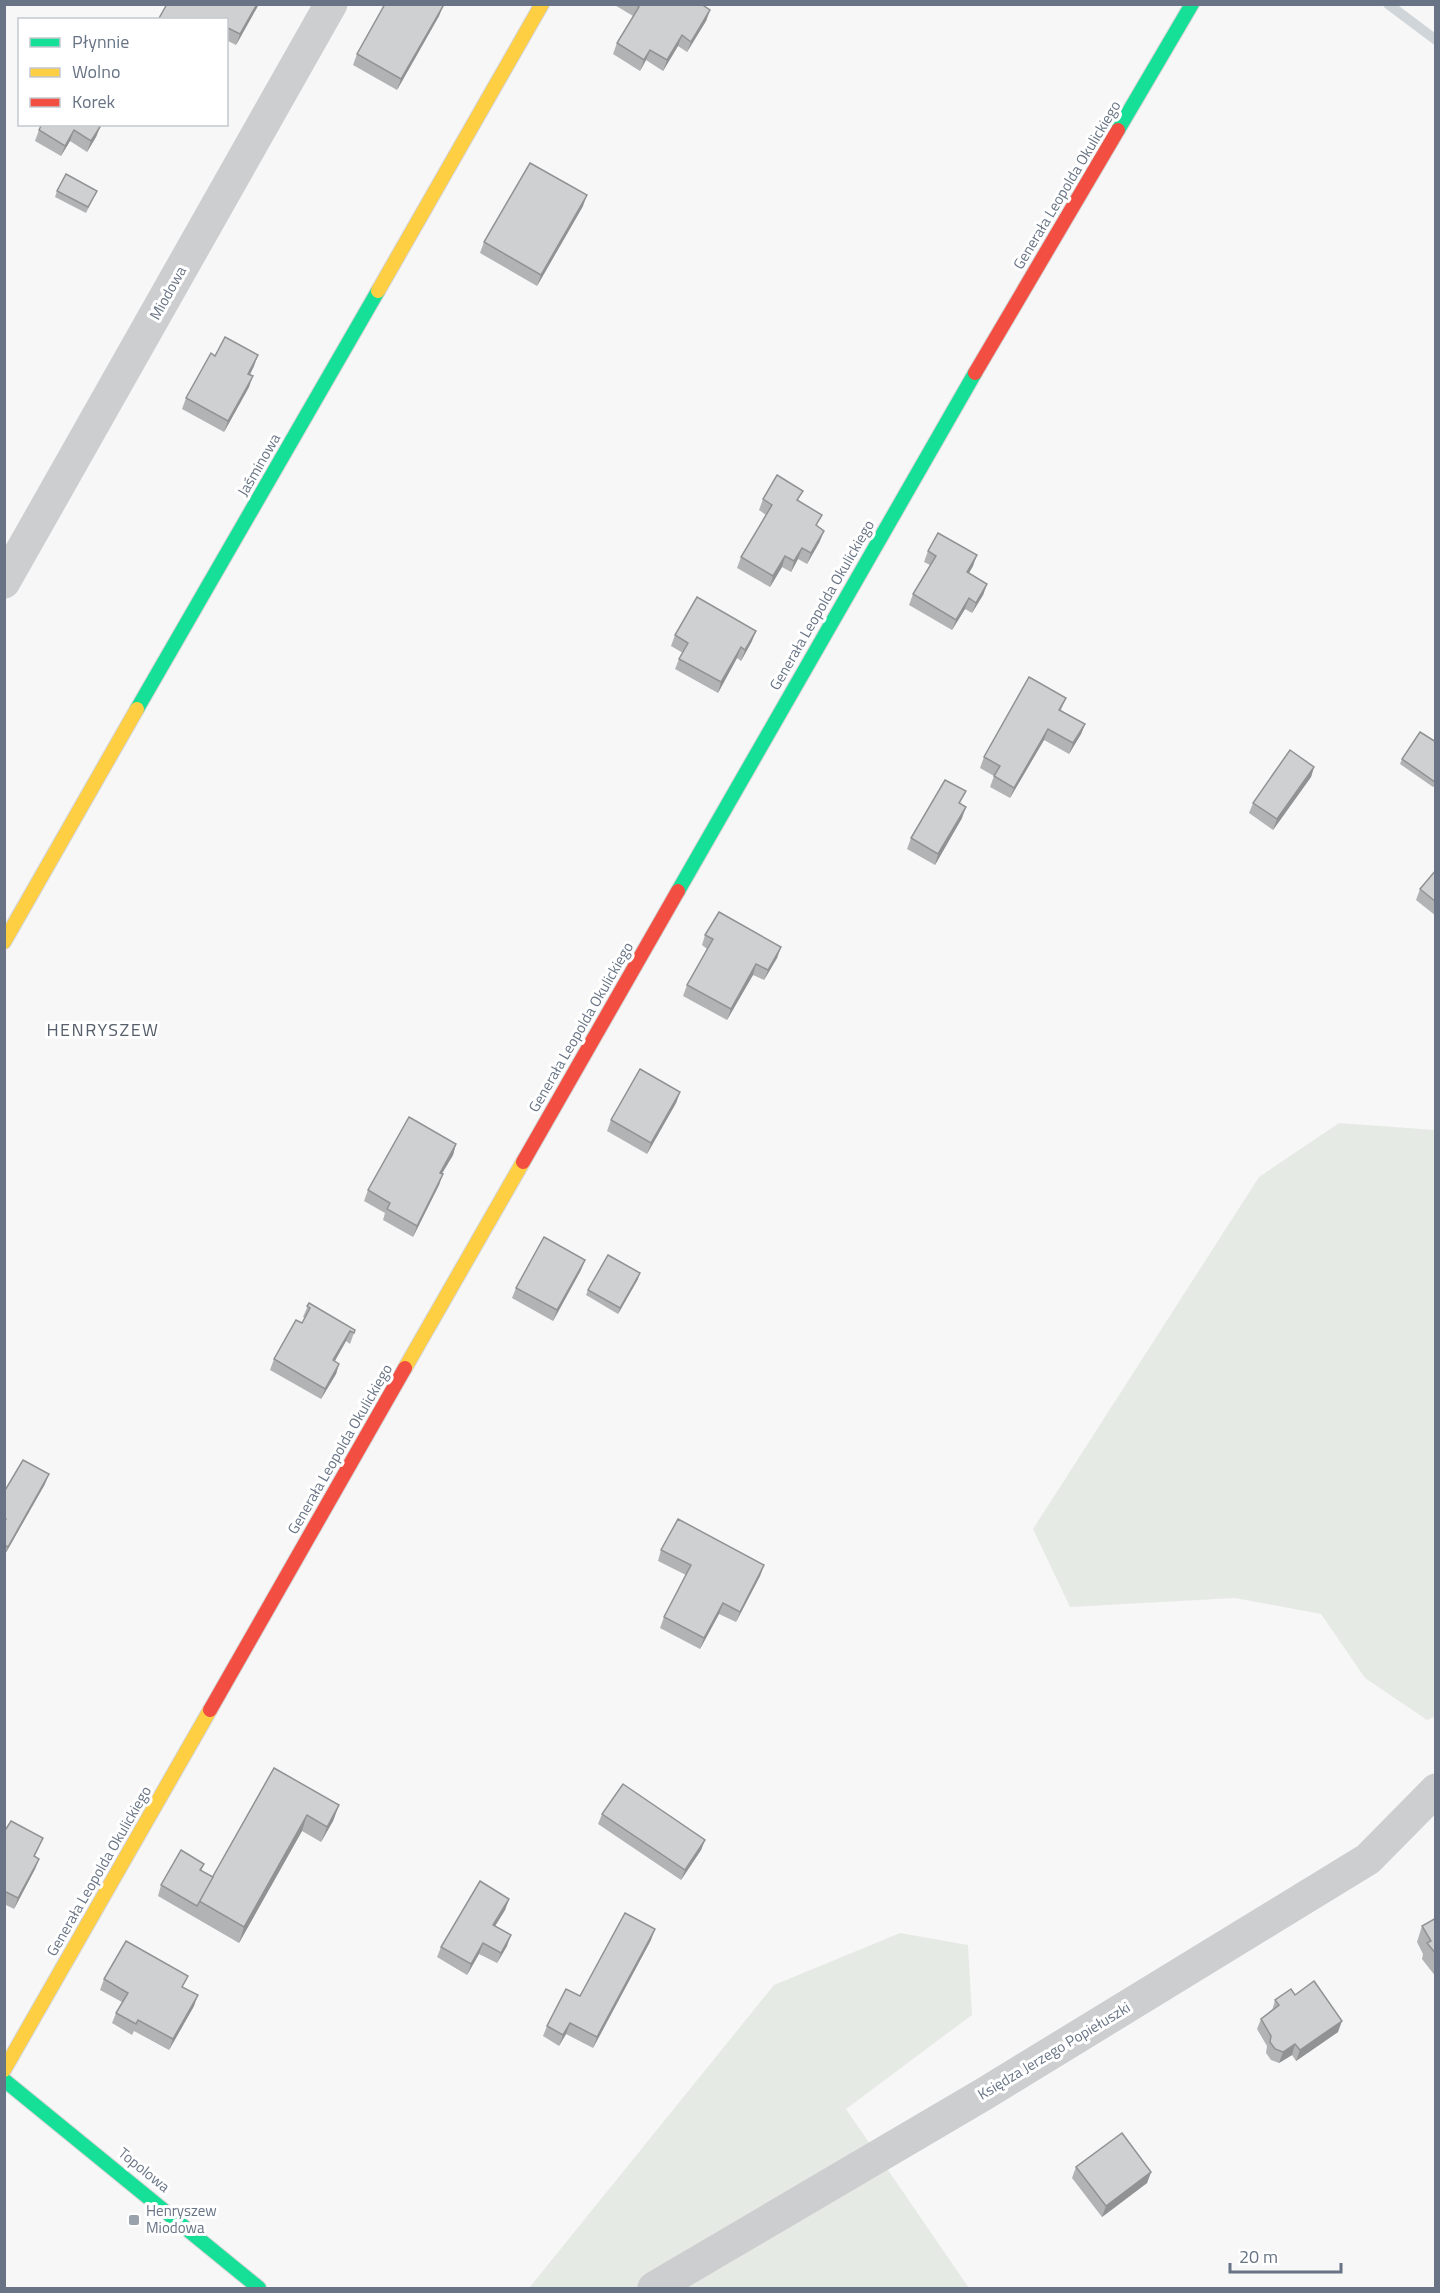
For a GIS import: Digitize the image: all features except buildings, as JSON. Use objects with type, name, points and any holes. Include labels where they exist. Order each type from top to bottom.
[{"type":"street","name":"Miodowa","points":[[4,582],[331,4]]},
{"type":"street","name":"Jaśminowa","points":[[4,942],[542,4]]},
{"type":"street","name":"Generała Leopolda Okulickiego","points":[[4,2070],[958,402],[1192,4]]},
{"type":"street","name":"Księdza Jerzego Popiełuszki","points":[[654,2289],[984,2094],[1368,1859],[1436,1790]]},
{"type":"street","name":"Topolowa","points":[[4,2080],[142,2190],[260,2289]]},
{"type":"shaded area","points":[[1339,1123],[1435,1130],[1436,1716],[1427,1720],[1365,1678],[1321,1614],[1235,1598],[1070,1607],[1033,1529],[1259,1177]]},
{"type":"shaded area","points":[[900,1933],[968,1945],[972,2015],[846,2109],[969,2288],[529,2288],[774,1985]]},
{"type":"waterway","points":[[1388,4],[1436,40]]},
{"type":"traffic: fast","points":[[1118,130],[1192,4]]},
{"type":"traffic: fast","points":[[137,709],[378,291]]},
{"type":"traffic: fast","points":[[678,891],[975,373]]},
{"type":"traffic: fast","points":[[4,2080],[259,2288]]},
{"type":"traffic: slow","points":[[378,291],[542,4]]},
{"type":"traffic: slow","points":[[4,942],[137,709]]},
{"type":"traffic: slow","points":[[405,1368],[523,1162]]},
{"type":"traffic: slow","points":[[4,2070],[210,1710]]},
{"type":"traffic: jam","points":[[975,373],[1118,130]]},
{"type":"traffic: jam","points":[[523,1162],[678,891]]},
{"type":"traffic: jam","points":[[210,1710],[405,1368]]},
{"type":"place","name":"Henryszew Miodowa","points":[[134,2220]]},
{"type":"district","name":"HENRYSZEW","points":[[103,1030]]}]
